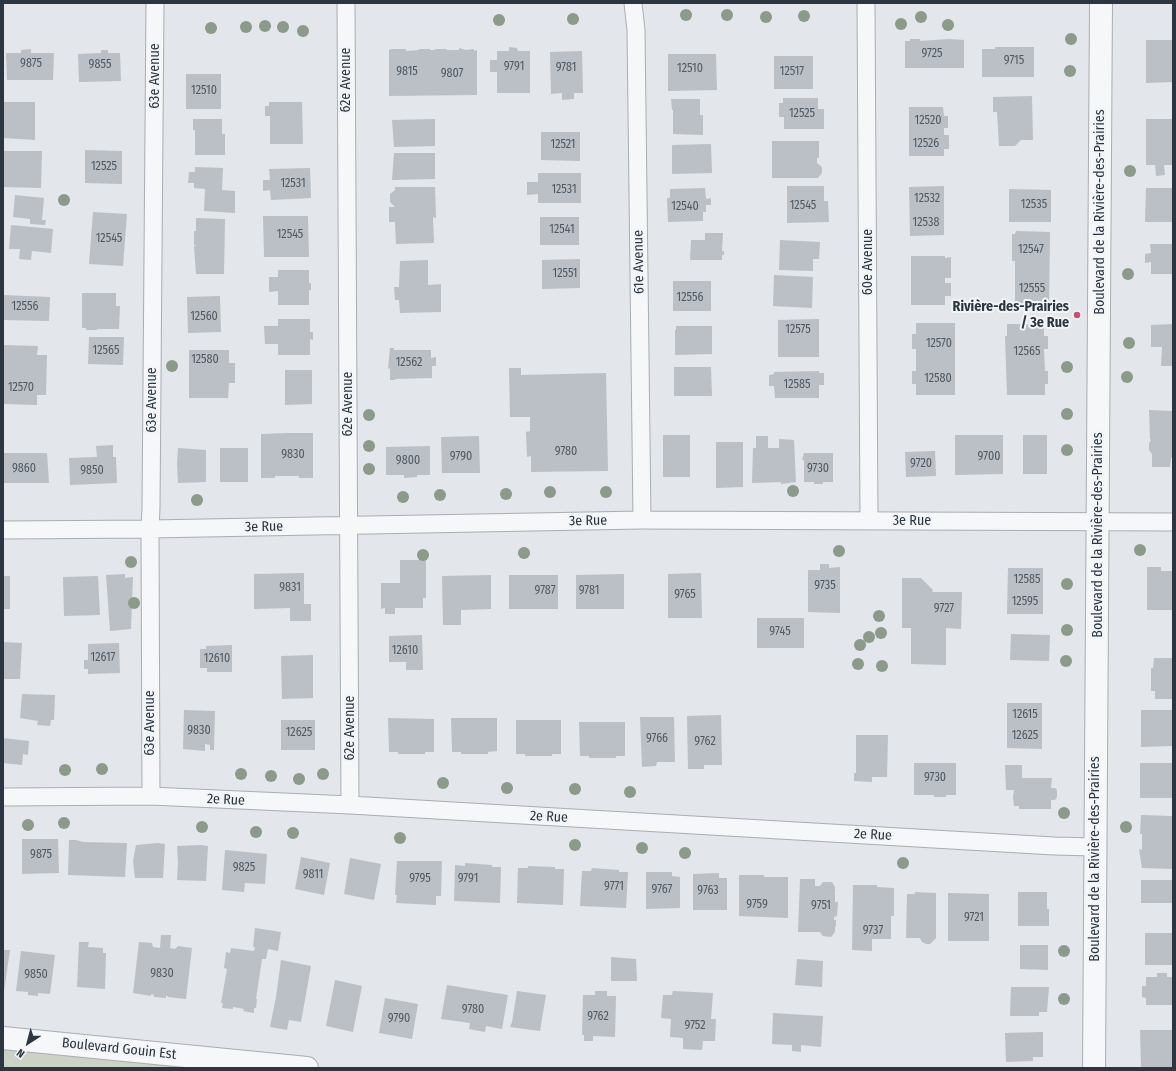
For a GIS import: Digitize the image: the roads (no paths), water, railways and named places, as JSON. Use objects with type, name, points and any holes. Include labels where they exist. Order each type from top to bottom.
[{"type":"street","name":"63e Avenue","points":[[151,796],[150,529],[152,492],[155,3]]},
{"type":"street","name":"62e Avenue","points":[[346,3],[350,805]]},
{"type":"street","name":"61e Avenue","points":[[633,3],[636,30],[642,520]]},
{"type":"street","name":"60e Avenue","points":[[866,3],[869,520]]},
{"type":"street","name":"Boulevard de la Rivière-des-Prairies","points":[[1094,1068],[1102,3]]},
{"type":"street","name":"3e Rue","points":[[3,530],[349,526],[642,520],[1173,522]]},
{"type":"street","name":"2e Rue","points":[[3,797],[151,796],[350,805],[1095,847]]},
{"type":"street","name":"Boulevard Gouin Est","points":[[3,1038],[307,1068]]},
{"type":"place","name":"Rivière-des-Prairies / 3e Rue","points":[[1077,315]]}]
